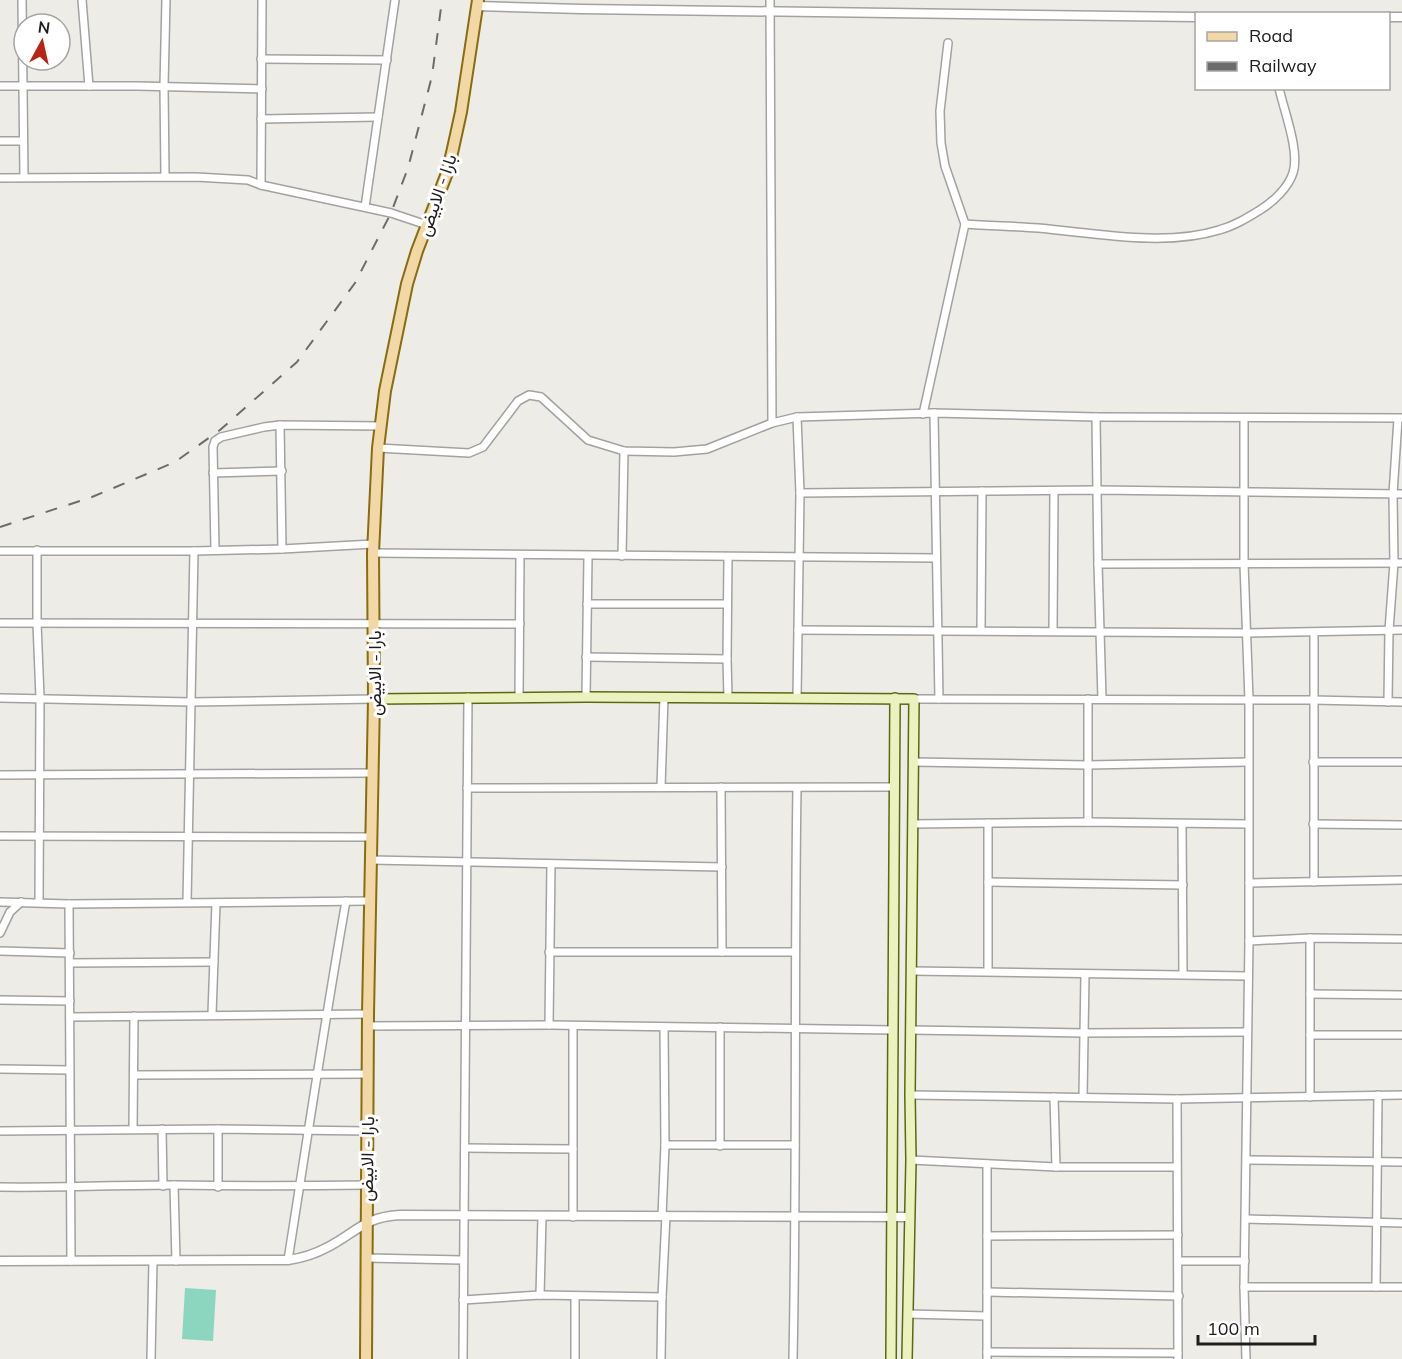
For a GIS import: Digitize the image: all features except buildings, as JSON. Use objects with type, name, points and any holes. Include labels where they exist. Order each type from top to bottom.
[{"type":"main road","name":"بارا - الابيض","points":[[366,1359],[368,1020],[374,699],[373,549],[378,448],[385,391],[407,284],[447,173],[461,112],[478,3]]},
{"type":"main road","points":[[374,699],[468,697],[914,699],[911,1160],[907,1359]]},
{"type":"main road","points":[[891,1359],[895,698]]},
{"type":"street","points":[[22,0],[24,177]]},
{"type":"street","points":[[82,0],[89,86]]},
{"type":"street","points":[[165,176],[166,0]]},
{"type":"street","points":[[261,185],[262,0]]},
{"type":"street","points":[[365,207],[395,0]]},
{"type":"street","points":[[770,0],[772,423]]},
{"type":"street","points":[[478,3],[581,9],[1195,17]]},
{"type":"street","points":[[923,414],[965,224],[945,166],[941,143],[940,111],[948,44]]},
{"type":"street","points":[[261,59],[387,60]]},
{"type":"street","points":[[0,86],[164,86],[262,89]]},
{"type":"street","points":[[965,224],[1019,226],[1143,238],[1181,237],[1217,231],[1241,222],[1268,205],[1284,189],[1293,173],[1294,149],[1279,90]]},
{"type":"street","points":[[261,119],[378,117]]},
{"type":"street","points":[[0,141],[23,141]]},
{"type":"street","points":[[0,178],[165,176],[231,178],[391,213],[428,225]]},
{"type":"street","points":[[378,448],[469,453],[475,451],[483,447],[518,401],[530,395],[541,397],[588,440],[624,451],[674,452],[707,449],[772,423],[797,417],[934,413],[1096,417],[1400,419],[1393,494],[1394,563],[1389,630],[1388,702]]},
{"type":"street","points":[[934,413],[939,699]]},
{"type":"street","points":[[797,417],[800,493],[797,698]]},
{"type":"street","points":[[1096,417],[1102,699]]},
{"type":"street","points":[[1244,418],[1244,564],[1249,700],[1249,942],[1244,1287],[1246,1359]]},
{"type":"street","points":[[280,425],[282,549]]},
{"type":"street","points":[[215,550],[213,447],[215,441],[221,437],[280,425],[381,426]]},
{"type":"street","points":[[622,556],[624,451]]},
{"type":"street","points":[[213,474],[282,471]]},
{"type":"street","points":[[1053,631],[1054,490]]},
{"type":"street","points":[[800,493],[1097,490],[1402,494]]},
{"type":"street","points":[[981,630],[982,491]]},
{"type":"street","points":[[0,551],[373,549],[520,555],[936,558]]},
{"type":"street","points":[[37,550],[40,698],[39,902]]},
{"type":"street","points":[[187,902],[194,551]]},
{"type":"street","points":[[519,698],[520,555]]},
{"type":"street","points":[[586,697],[588,556]]},
{"type":"street","points":[[728,557],[728,698]]},
{"type":"street","points":[[1098,564],[1402,563]]},
{"type":"street","points":[[587,604],[727,604]]},
{"type":"street","points":[[0,623],[520,624]]},
{"type":"street","points":[[798,630],[1248,633],[1402,630]]},
{"type":"street","points":[[1314,633],[1314,882]]},
{"type":"street","points":[[586,657],[727,659]]},
{"type":"street","points":[[462,1359],[468,697]]},
{"type":"street","points":[[661,787],[664,697]]},
{"type":"street","points":[[0,698],[191,702],[374,699]]},
{"type":"street","points":[[914,699],[1402,702]]},
{"type":"street","points":[[1088,699],[1088,822]]},
{"type":"street","points":[[913,762],[1087,765],[1248,762]]},
{"type":"street","points":[[1313,762],[1402,762]]},
{"type":"street","points":[[0,775],[372,773]]},
{"type":"street","points":[[467,788],[894,787]]},
{"type":"street","points":[[722,788],[722,952]]},
{"type":"street","points":[[793,1359],[796,1217],[794,951],[797,789]]},
{"type":"street","points":[[913,824],[1088,822],[1248,824]]},
{"type":"street","points":[[988,823],[988,971]]},
{"type":"street","points":[[1182,824],[1183,974]]},
{"type":"street","points":[[1313,824],[1402,825]]},
{"type":"street","points":[[0,836],[371,837]]},
{"type":"street","points":[[371,860],[722,867]]},
{"type":"street","points":[[549,1025],[550,864]]},
{"type":"street","points":[[1249,882],[1402,880]]},
{"type":"street","points":[[988,882],[1183,885]]},
{"type":"street","points":[[288,1260],[346,901]]},
{"type":"street","points":[[0,902],[69,904],[370,901]]},
{"type":"street","points":[[0,933],[10,912],[21,902]]},
{"type":"street","points":[[212,1014],[216,903]]},
{"type":"street","points":[[69,904],[71,1261]]},
{"type":"street","points":[[1249,942],[1310,938],[1402,939]]},
{"type":"street","points":[[1310,938],[1310,1097]]},
{"type":"street","points":[[0,951],[70,953]]},
{"type":"street","points":[[549,952],[794,951]]},
{"type":"street","points":[[70,963],[214,962]]},
{"type":"street","points":[[912,971],[1247,976]]},
{"type":"street","points":[[1083,1097],[1085,974]]},
{"type":"street","points":[[1310,994],[1402,995]]},
{"type":"street","points":[[0,1000],[70,1000]]},
{"type":"street","points":[[70,1017],[212,1014],[326,1015],[368,1020],[464,1025],[893,1030]]},
{"type":"street","points":[[134,1016],[134,1129]]},
{"type":"street","points":[[573,1026],[573,1217]]},
{"type":"street","points":[[661,1359],[665,1145],[664,1027]]},
{"type":"street","points":[[720,1027],[720,1146]]},
{"type":"street","points":[[911,1030],[1083,1033],[1246,1032]]},
{"type":"street","points":[[1310,1035],[1402,1035]]},
{"type":"street","points":[[0,1069],[69,1070]]},
{"type":"street","points":[[134,1075],[368,1074]]},
{"type":"street","points":[[910,1095],[1177,1099],[1402,1095]]},
{"type":"street","points":[[1376,1287],[1378,1095]]},
{"type":"street","points":[[1054,1097],[1056,1167]]},
{"type":"street","points":[[987,1164],[987,1356],[1178,1356],[1177,1099]]},
{"type":"street","points":[[0,1131],[134,1129],[368,1131]]},
{"type":"street","points":[[162,1129],[163,1186]]},
{"type":"street","points":[[218,1129],[218,1187]]},
{"type":"street","points":[[665,1145],[795,1145]]},
{"type":"street","points":[[465,1148],[573,1149]]},
{"type":"street","points":[[911,1160],[1056,1167],[1177,1167]]},
{"type":"street","points":[[1247,1160],[1402,1162]]},
{"type":"street","points":[[174,1185],[176,1261]]},
{"type":"street","points":[[0,1187],[367,1185]]},
{"type":"street","points":[[0,1261],[288,1260],[307,1257],[329,1247],[367,1222],[382,1216],[909,1217]]},
{"type":"street","points":[[540,1295],[542,1217]]},
{"type":"street","points":[[1246,1219],[1402,1223]]},
{"type":"street","points":[[987,1236],[1178,1235]]},
{"type":"street","points":[[368,1258],[462,1260]]},
{"type":"street","points":[[151,1359],[153,1261]]},
{"type":"street","points":[[1179,1261],[1245,1262]]},
{"type":"street","points":[[1244,1287],[1402,1287]]},
{"type":"street","points":[[987,1292],[1179,1296]]},
{"type":"street","points":[[463,1300],[540,1295],[662,1297]]},
{"type":"street","points":[[575,1296],[575,1359]]},
{"type":"street","points":[[908,1314],[986,1316]]},
{"type":"green space","points":[[185,1288],[216,1290],[213,1341],[182,1339]]},
{"type":"railway","points":[[0,527],[92,497],[175,462],[220,430],[297,362],[355,283],[391,213],[408,168],[432,76],[442,0]]}]
